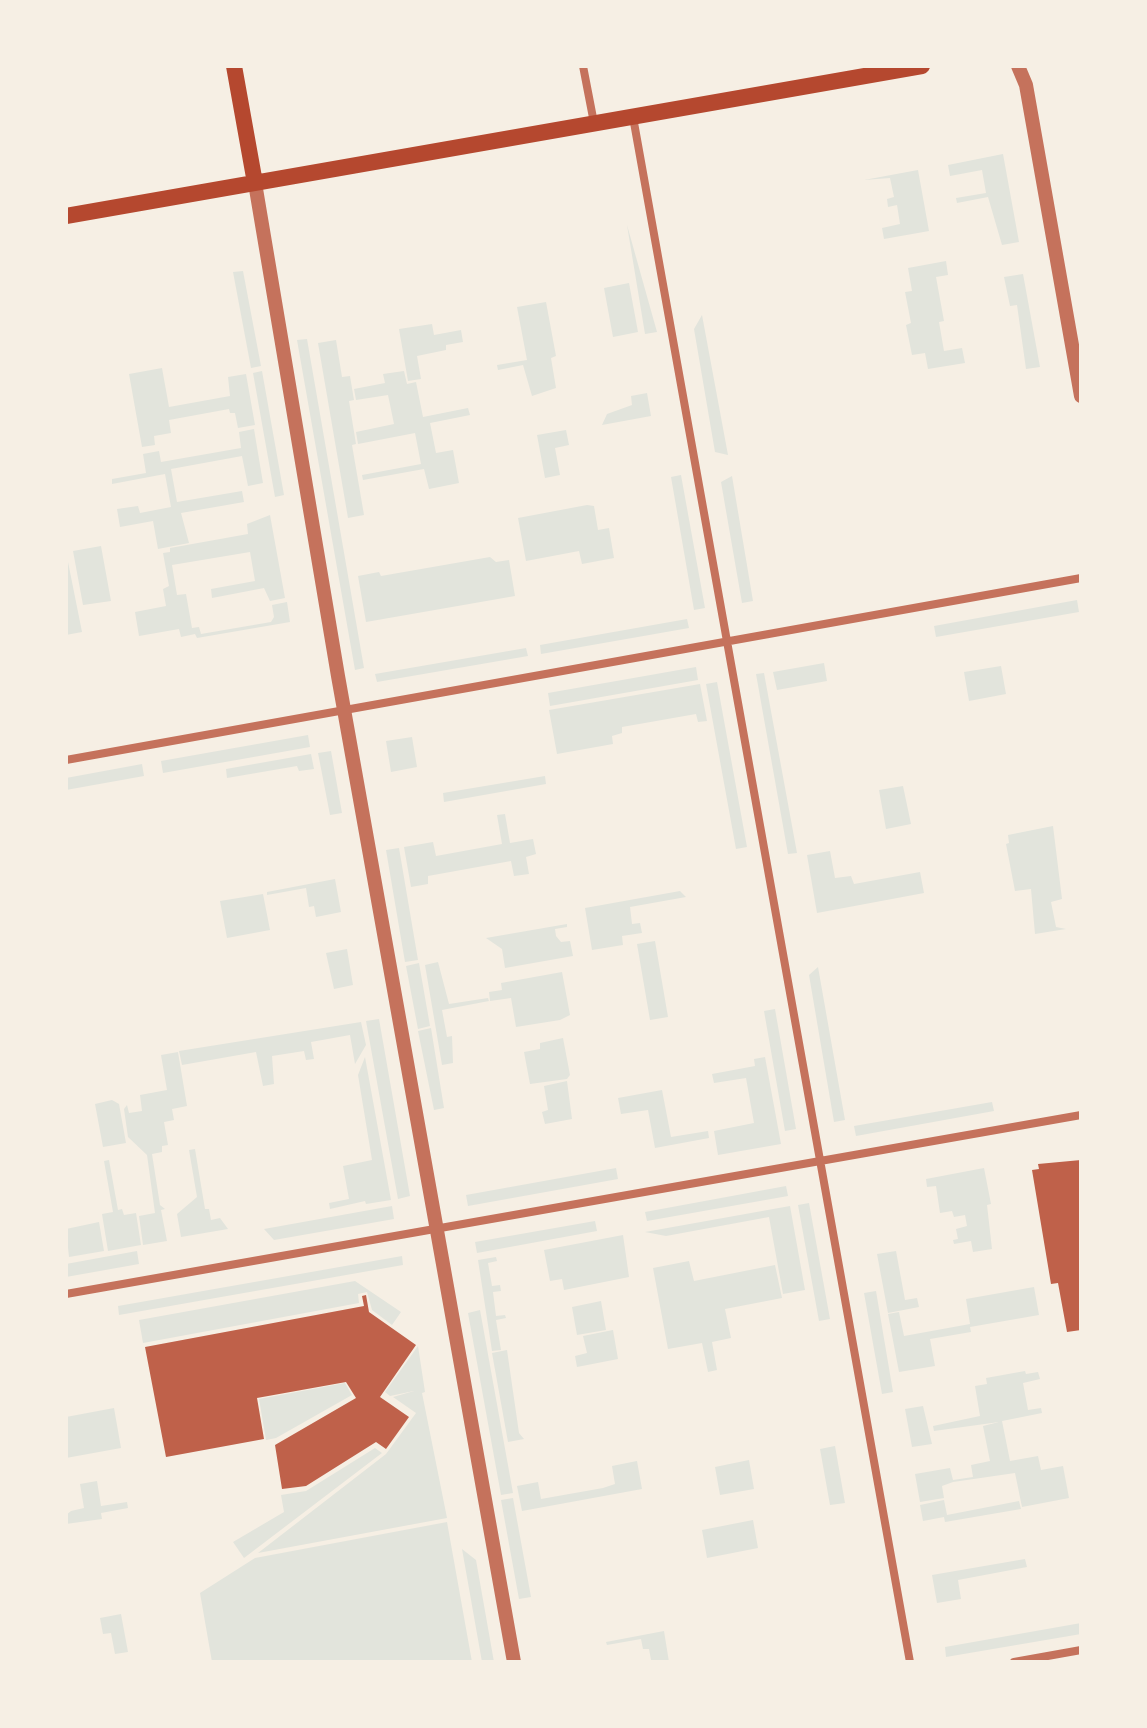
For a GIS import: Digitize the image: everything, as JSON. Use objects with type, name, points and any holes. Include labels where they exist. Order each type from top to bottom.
[{"type":"main road","points":[[234,66],[255,183]]},
{"type":"main road","points":[[66,216],[922,66]]},
{"type":"street","points":[[583,66],[594,124]]},
{"type":"street","points":[[1018,66],[1026,85],[1081,396]]},
{"type":"street","points":[[633,117],[910,1662]]},
{"type":"street","points":[[255,183],[345,711],[514,1662]]},
{"type":"street","points":[[66,760],[1081,578]]},
{"type":"street","points":[[66,1294],[1081,1115]]},
{"type":"street","points":[[1014,1662],[1081,1650]]},
{"type":"shaded area","points":[[1003,154],[1019,242],[1002,245],[988,197],[957,203],[956,198],[986,193],[982,170],[950,176],[948,165]]},
{"type":"shaded area","points":[[918,170],[929,231],[884,239],[882,228],[900,224],[897,205],[888,207],[887,199],[894,197],[890,178],[864,180]]},
{"type":"shaded area","points":[[627,225],[657,332],[645,334]]},
{"type":"shaded area","points":[[946,261],[948,275],[936,277],[944,321],[939,322],[944,351],[962,348],[965,363],[928,369],[925,353],[912,355],[906,325],[911,323],[905,292],[912,291],[908,268]]},
{"type":"shaded area","points":[[243,271],[261,366],[251,368],[233,272]]},
{"type":"shaded area","points":[[1023,274],[1040,367],[1026,369],[1017,305],[1010,306],[1004,277]]},
{"type":"shaded area","points":[[629,283],[638,332],[613,337],[604,288]]},
{"type":"shaded area","points":[[546,302],[556,356],[551,358],[556,388],[532,396],[523,365],[498,370],[497,365],[527,360],[517,307]]},
{"type":"shaded area","points":[[702,315],[728,455],[715,452],[694,329]]},
{"type":"shaded area","points":[[432,324],[434,335],[461,330],[463,342],[446,345],[446,350],[417,356],[421,379],[408,381],[399,329]]},
{"type":"shaded area","points":[[307,339],[364,668],[355,670],[297,340]]},
{"type":"shaded area","points":[[336,340],[342,377],[350,376],[354,400],[349,401],[356,444],[352,445],[364,515],[348,518],[318,343]]},
{"type":"shaded area","points":[[162,368],[169,407],[230,396],[228,377],[246,374],[255,425],[238,428],[235,413],[230,413],[229,409],[169,420],[171,433],[154,436],[155,445],[142,447],[129,374]]},
{"type":"shaded area","points":[[262,371],[284,495],[275,497],[253,373]]},
{"type":"shaded area","points":[[404,371],[407,384],[416,382],[423,417],[468,408],[470,415],[430,423],[436,453],[453,450],[459,483],[429,489],[424,469],[363,480],[362,475],[421,464],[415,433],[358,444],[356,432],[394,424],[388,395],[356,400],[354,389],[385,383],[383,374]]},
{"type":"shaded area","points":[[647,393],[651,416],[602,425],[607,414],[632,405],[631,396]]},
{"type":"shaded area","points":[[254,429],[263,483],[248,486],[242,456],[171,469],[177,502],[242,491],[244,502],[181,513],[189,543],[158,549],[153,521],[120,527],[117,509],[138,506],[140,513],[171,507],[165,474],[112,484],[112,479],[146,473],[143,454],[159,451],[161,462],[241,448],[239,432]]},
{"type":"shaded area","points":[[566,430],[569,445],[555,448],[560,475],[545,478],[537,435]]},
{"type":"shaded area","points":[[681,475],[705,608],[694,610],[671,477]]},
{"type":"shaded area","points":[[732,476],[753,601],[742,603],[721,482]]},
{"type":"shaded area","points":[[594,506],[598,530],[609,528],[614,558],[582,564],[579,551],[526,561],[518,518]]},
{"type":"shaded area","points":[[270,515],[285,598],[270,601],[264,588],[212,598],[211,589],[255,581],[250,552],[172,565],[177,595],[186,594],[192,628],[199,627],[201,634],[271,622],[274,617],[272,605],[287,602],[290,622],[197,638],[195,634],[181,637],[179,629],[139,636],[135,612],[166,606],[163,589],[169,586],[163,553],[170,552],[170,548],[248,534],[247,524]]},
{"type":"shaded area","points":[[101,546],[111,601],[83,605],[73,551]]},
{"type":"shaded area","points":[[66,552],[82,632],[66,635]]},
{"type":"shaded area","points":[[490,557],[496,562],[509,560],[515,596],[366,622],[358,576],[379,572],[381,576]]},
{"type":"shaded area","points":[[1077,600],[1079,612],[936,637],[934,626]]},
{"type":"shaded area","points":[[687,619],[689,628],[541,654],[540,645]]},
{"type":"shaded area","points":[[526,648],[528,656],[377,682],[375,674]]},
{"type":"shaded area","points":[[824,663],[827,681],[777,690],[773,672]]},
{"type":"shaded area","points":[[1001,666],[1006,694],[969,701],[964,672]]},
{"type":"shaded area","points":[[696,667],[698,680],[550,706],[548,693]]},
{"type":"shaded area","points":[[764,673],[797,853],[788,854],[756,674]]},
{"type":"shaded area","points":[[717,682],[747,847],[736,849],[706,684]]},
{"type":"shaded area","points":[[700,684],[707,721],[698,722],[696,714],[622,727],[622,733],[612,736],[613,744],[557,754],[549,710]]},
{"type":"shaded area","points":[[308,735],[310,747],[163,773],[161,761]]},
{"type":"shaded area","points":[[412,737],[417,767],[391,772],[386,741]]},
{"type":"shaded area","points":[[331,751],[342,813],[330,815],[318,753]]},
{"type":"shaded area","points":[[311,754],[314,769],[299,771],[297,766],[227,778],[226,769]]},
{"type":"shaded area","points":[[142,764],[144,776],[66,790],[66,778]]},
{"type":"shaded area","points":[[545,776],[546,784],[444,802],[443,793]]},
{"type":"shaded area","points":[[903,786],[911,824],[886,829],[879,790]]},
{"type":"shaded area","points":[[505,814],[510,843],[533,839],[536,854],[526,857],[529,874],[514,876],[511,861],[428,876],[428,884],[411,887],[404,847],[433,842],[436,856],[502,844],[497,815]]},
{"type":"shaded area","points":[[1053,826],[1062,899],[1051,902],[1056,927],[1066,929],[1035,934],[1031,889],[1015,891],[1006,844],[1009,843],[1008,835]]},
{"type":"shaded area","points":[[399,848],[418,960],[405,962],[386,850]]},
{"type":"shaded area","points":[[830,851],[835,878],[851,876],[854,884],[920,872],[924,893],[817,913],[807,855]]},
{"type":"shaded area","points":[[335,879],[341,912],[316,917],[314,906],[309,907],[306,888],[267,895],[267,892]]},
{"type":"shaded area","points":[[680,891],[686,897],[630,907],[632,924],[640,923],[642,933],[622,936],[623,945],[592,950],[585,908]]},
{"type":"shaded area","points":[[263,894],[270,930],[227,938],[220,901]]},
{"type":"shaded area","points":[[567,924],[567,927],[555,929],[556,936],[561,942],[570,941],[573,956],[505,968],[502,949],[486,938]]},
{"type":"shaded area","points":[[655,941],[668,1017],[650,1020],[637,944]]},
{"type":"shaded area","points":[[347,949],[353,985],[334,989],[326,953]]},
{"type":"shaded area","points":[[438,962],[449,1004],[488,998],[489,1001],[442,1010],[447,1037],[452,1036],[453,1063],[442,1065],[425,965]]},
{"type":"shaded area","points":[[419,963],[430,1026],[418,1029],[406,966]]},
{"type":"shaded area","points":[[818,967],[845,1120],[834,1122],[809,975]]},
{"type":"shaded area","points":[[562,972],[570,1015],[560,1020],[516,1027],[511,998],[490,1001],[489,992],[502,990],[501,983]]},
{"type":"shaded area","points":[[775,1009],[796,1129],[785,1131],[764,1011]]},
{"type":"shaded area","points":[[379,1019],[410,1196],[398,1199],[366,1021]]},
{"type":"shaded area","points":[[361,1022],[366,1045],[355,1064],[350,1035],[311,1042],[314,1059],[306,1060],[304,1051],[272,1056],[274,1084],[263,1086],[256,1052],[182,1065],[179,1051]]},
{"type":"shaded area","points":[[431,1028],[444,1108],[434,1110],[418,1031]]},
{"type":"shaded area","points":[[563,1038],[570,1075],[567,1079],[530,1084],[524,1052],[540,1049],[540,1043]]},
{"type":"shaded area","points":[[178,1052],[187,1106],[172,1109],[174,1120],[164,1122],[168,1145],[162,1146],[162,1152],[152,1154],[160,1205],[165,1209],[161,1210],[167,1241],[143,1245],[139,1216],[155,1213],[147,1155],[128,1137],[124,1109],[127,1105],[129,1113],[142,1111],[140,1095],[167,1090],[161,1055]]},
{"type":"shaded area","points":[[365,1057],[391,1200],[366,1204],[365,1201],[330,1209],[329,1203],[349,1199],[343,1166],[372,1160],[358,1075]]},
{"type":"shaded area","points":[[765,1057],[781,1144],[718,1155],[714,1131],[754,1123],[746,1078],[714,1083],[712,1074],[755,1066],[754,1059]]},
{"type":"shaded area","points":[[567,1081],[572,1119],[545,1124],[542,1112],[548,1110],[544,1086]]},
{"type":"shaded area","points":[[662,1090],[671,1137],[708,1131],[709,1138],[655,1148],[648,1110],[621,1114],[618,1098]]},
{"type":"shaded area","points":[[112,1100],[119,1104],[126,1143],[103,1147],[95,1104]]},
{"type":"shaded area","points":[[992,1102],[994,1111],[856,1136],[854,1126]]},
{"type":"shaded area","points":[[195,1149],[205,1209],[209,1209],[211,1220],[220,1218],[228,1229],[181,1237],[177,1214],[197,1197],[189,1150]]},
{"type":"shaded area","points":[[109,1160],[118,1210],[122,1209],[124,1215],[136,1213],[141,1245],[108,1251],[102,1214],[113,1212],[104,1161]]},
{"type":"shaded area","points":[[616,1168],[618,1179],[468,1206],[466,1195]]},
{"type":"shaded area","points":[[984,1168],[991,1204],[987,1205],[992,1249],[973,1252],[971,1241],[954,1244],[953,1240],[958,1239],[956,1229],[967,1226],[965,1215],[954,1217],[952,1211],[940,1213],[936,1186],[927,1187],[926,1179]]},
{"type":"shaded area","points":[[786,1186],[788,1196],[647,1221],[645,1212]]},
{"type":"shaded area","points":[[809,1203],[830,1319],[819,1321],[798,1205]]},
{"type":"shaded area","points":[[392,1206],[394,1219],[274,1240],[264,1229]]},
{"type":"shaded area","points":[[790,1206],[805,1290],[783,1294],[769,1217],[666,1236],[645,1232]]},
{"type":"shaded area","points":[[595,1221],[597,1231],[477,1253],[475,1242]]},
{"type":"shaded area","points":[[99,1222],[104,1251],[69,1257],[66,1229]]},
{"type":"shaded area","points":[[623,1235],[629,1277],[564,1290],[562,1279],[550,1281],[544,1250]]},
{"type":"shaded area","points":[[137,1251],[139,1264],[66,1277],[66,1264]]},
{"type":"shaded area","points":[[896,1251],[905,1300],[917,1298],[919,1307],[888,1313],[877,1254]]},
{"type":"shaded area","points":[[402,1256],[403,1265],[119,1315],[118,1306]]},
{"type":"shaded area","points":[[496,1257],[497,1261],[488,1263],[492,1286],[500,1285],[501,1291],[493,1292],[496,1316],[505,1315],[506,1318],[496,1320],[501,1350],[492,1351],[478,1260]]},
{"type":"shaded area","points":[[689,1261],[694,1281],[775,1265],[782,1298],[725,1309],[731,1338],[712,1342],[717,1370],[708,1372],[702,1343],[668,1349],[653,1268]]},
{"type":"shaded area","points":[[355,1281],[401,1312],[392,1325],[372,1310],[367,1292],[358,1294],[359,1303],[143,1343],[139,1320]]},
{"type":"shaded area","points":[[1034,1287],[1039,1315],[970,1327],[971,1332],[930,1339],[935,1366],[899,1372],[888,1314],[899,1312],[904,1336],[970,1324],[966,1299]]},
{"type":"shaded area","points":[[876,1291],[893,1392],[882,1394],[864,1293]]},
{"type":"shaded area","points":[[601,1301],[606,1330],[577,1335],[572,1307]]},
{"type":"shaded area","points":[[480,1310],[513,1493],[501,1495],[468,1313]]},
{"type":"shaded area","points":[[613,1330],[618,1359],[577,1367],[575,1356],[587,1353],[583,1336]]},
{"type":"shaded area","points":[[418,1346],[425,1392],[422,1393],[447,1518],[258,1553],[386,1454],[416,1413],[393,1397],[414,1391],[390,1396],[385,1392]]},
{"type":"shaded area","points":[[507,1350],[519,1433],[524,1439],[508,1442],[492,1353]]},
{"type":"shaded area","points":[[1025,1371],[1026,1374],[1038,1372],[1040,1379],[1023,1383],[1028,1410],[1041,1408],[1042,1413],[1002,1421],[1010,1461],[1038,1456],[1041,1470],[1063,1466],[1069,1498],[1022,1507],[1015,1473],[953,1482],[942,1486],[944,1498],[920,1502],[915,1474],[950,1468],[953,1480],[973,1477],[971,1465],[990,1461],[983,1426],[999,1422],[934,1431],[933,1426],[980,1416],[975,1386],[987,1384],[986,1378]]},
{"type":"shaded area","points":[[345,1383],[352,1395],[276,1438],[266,1440],[259,1399]]},
{"type":"shaded area","points":[[923,1406],[932,1444],[912,1447],[905,1409]]},
{"type":"shaded area","points":[[114,1408],[121,1448],[66,1458],[66,1417]]},
{"type":"shaded area","points":[[835,1446],[845,1503],[830,1505],[820,1449]]},
{"type":"shaded area","points":[[375,1448],[382,1453],[244,1558],[233,1542],[284,1512],[281,1495],[306,1491]]},
{"type":"shaded area","points":[[749,1460],[754,1489],[720,1495],[715,1467]]},
{"type":"shaded area","points":[[637,1461],[642,1489],[522,1511],[517,1486],[538,1482],[541,1499],[603,1488],[615,1484],[612,1466]]},
{"type":"shaded area","points":[[97,1481],[101,1506],[127,1502],[128,1508],[101,1513],[102,1519],[66,1524],[66,1515],[84,1508],[80,1484]]},
{"type":"shaded area","points":[[513,1498],[531,1597],[519,1599],[501,1500]]},
{"type":"shaded area","points":[[944,1500],[947,1515],[1019,1501],[1021,1509],[945,1522],[944,1517],[923,1521],[920,1505]]},
{"type":"shaded area","points":[[753,1520],[758,1548],[707,1558],[702,1530]]},
{"type":"shaded area","points":[[447,1522],[472,1662],[212,1662],[200,1593],[255,1558]]},
{"type":"shaded area","points":[[462,1549],[476,1560],[494,1662],[482,1662]]},
{"type":"shaded area","points":[[1025,1559],[1027,1567],[958,1580],[961,1599],[937,1603],[932,1575]]},
{"type":"shaded area","points":[[121,1614],[128,1652],[115,1654],[111,1633],[103,1634],[100,1618]]},
{"type":"shaded area","points":[[1081,1623],[1081,1634],[946,1657],[945,1647]]},
{"type":"shaded area","points":[[664,1631],[669,1662],[651,1660],[649,1649],[643,1649],[641,1639],[607,1645],[606,1642]]},
{"type":"building","points":[[1081,1160],[1081,1330],[1067,1332],[1058,1283],[1051,1284],[1032,1170],[1039,1169],[1038,1164]]},
{"type":"building","points":[[366,1295],[369,1312],[416,1345],[380,1397],[409,1417],[386,1449],[376,1442],[306,1486],[282,1489],[275,1445],[356,1398],[346,1382],[257,1398],[264,1439],[166,1457],[145,1347],[364,1306],[362,1296]]}]
